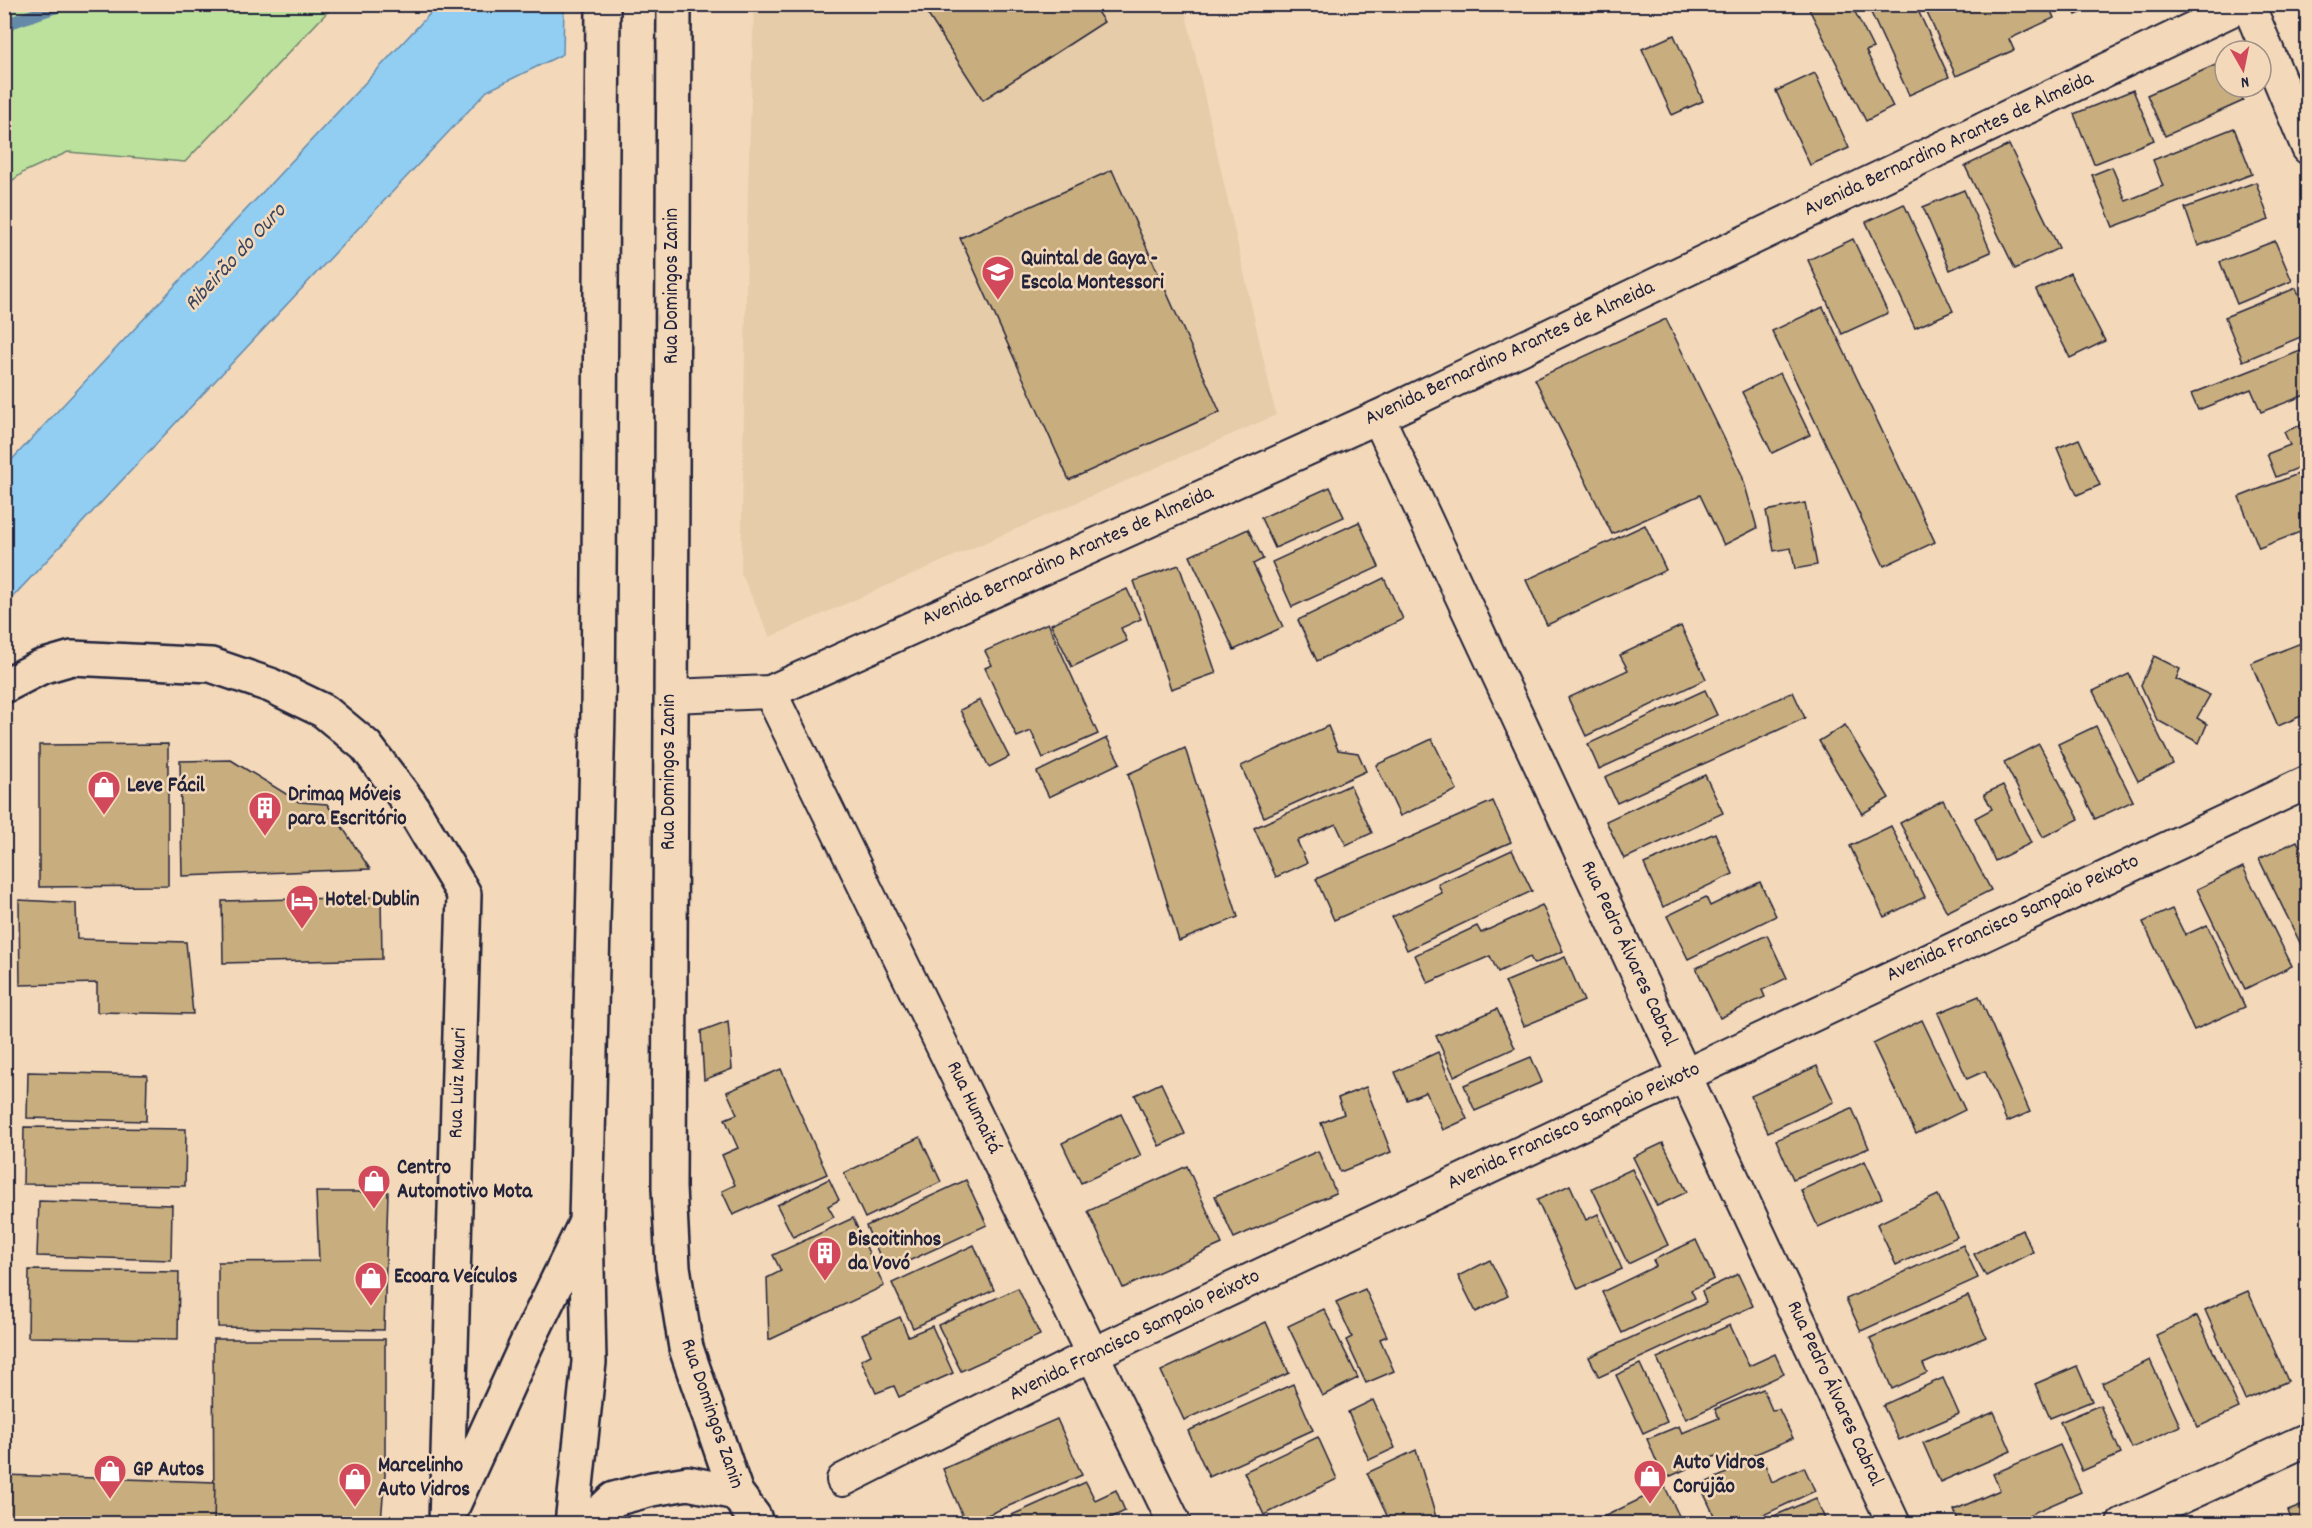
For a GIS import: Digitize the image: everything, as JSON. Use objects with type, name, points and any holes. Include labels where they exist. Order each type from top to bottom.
[{"type":"main road","points":[[572,1524],[589,1362],[586,1222],[598,713],[603,4]]},
{"type":"main road","name":"Rua Domingos Zanin","points":[[674,4],[669,1188],[673,1267],[686,1348],[736,1493],[754,1517],[756,1524]]},
{"type":"main road","name":"Rua Luiz Mauri","points":[[4,686],[41,667],[72,658],[211,665],[270,685],[324,711],[366,746],[410,804],[464,894],[446,1523]]},
{"type":"main road","points":[[446,1523],[526,1345],[586,1222]]},
{"type":"main road","points":[[588,1524],[614,1499],[652,1489],[688,1483],[736,1493]]},
{"type":"street","points":[[2246,4],[2307,148]]},
{"type":"street","name":"Avenida Bernardino Arantes de Almeida","points":[[770,692],[1378,417],[2246,4]]},
{"type":"street","name":"Rua Pedro Álvares Cabral","points":[[1378,417],[1894,1524]]},
{"type":"street","points":[[671,696],[770,692]]},
{"type":"street","name":"Rua Humaitá","points":[[770,692],[1175,1524]]},
{"type":"street","name":"Avenida Francisco Sampaio Peixoto","points":[[843,1480],[1093,1354],[2307,782]]},
{"type":"street","points":[[2123,1524],[2307,1439]]},
{"type":"shaded area","name":"Quintal de Gaya - Escola Montessori","points":[[754,5],[1184,5],[1276,415],[770,637],[741,573],[748,188]]},
{"type":"green space","points":[[5,4],[334,5],[185,162],[68,152],[24,172],[5,186]]},
{"type":"water","name":"Ribeirão do Ouro","points":[[438,5],[564,5],[563,54],[487,91],[5,605],[5,467]]},
{"type":"building","points":[[921,4],[1092,4],[1104,22],[983,100]]},
{"type":"building","points":[[1813,4],[1851,4],[1873,48],[1866,51],[1893,107],[1866,121],[1808,7]]},
{"type":"building","points":[[1867,4],[1915,4],[1949,77],[1909,95]]},
{"type":"building","points":[[1923,4],[2048,4],[2054,18],[2009,39],[2014,50],[1956,76]]},
{"type":"building","points":[[2071,4],[2100,4],[2076,15]]},
{"type":"building","points":[[2308,17],[2308,36],[2300,20]]},
{"type":"building","points":[[1674,35],[1703,101],[1672,115],[1642,49]]},
{"type":"building","points":[[2213,66],[2213,99],[2242,99],[2243,101],[2165,136],[2147,95]]},
{"type":"building","points":[[1815,73],[1849,148],[1810,165],[1776,91]]},
{"type":"building","points":[[2133,90],[2154,140],[2094,164],[2074,114]]},
{"type":"building","points":[[2234,128],[2252,174],[2113,227],[2092,175],[2112,167],[2126,201],[2163,186],[2153,160]]},
{"type":"building","points":[[2009,145],[2059,248],[2015,269],[1965,166]]},
{"type":"building","points":[[1112,170],[1220,412],[1069,480],[960,238]]},
{"type":"building","points":[[2256,182],[2269,220],[2198,246],[2185,208]]},
{"type":"building","points":[[1964,190],[1991,252],[1950,270],[1923,207]]},
{"type":"building","points":[[1904,204],[1953,311],[1915,328],[1866,222]]},
{"type":"building","points":[[1853,239],[1888,313],[1842,334],[1808,260]]},
{"type":"building","points":[[2275,241],[2292,281],[2237,304],[2220,262]]},
{"type":"building","points":[[2070,273],[2105,341],[2070,358],[2036,290]]},
{"type":"building","points":[[2296,288],[2308,315],[2308,334],[2243,361],[2225,317]]},
{"type":"building","points":[[1823,307],[1935,542],[1884,566],[1772,331]]},
{"type":"building","points":[[1666,319],[1742,475],[1757,528],[1724,545],[1700,495],[1612,534],[1535,379]]},
{"type":"building","points":[[2308,348],[2308,394],[2261,412],[2251,389],[2198,410],[2191,394]]},
{"type":"building","points":[[1780,373],[1810,435],[1772,453],[1742,392]]},
{"type":"building","points":[[2308,422],[2308,464],[2276,477],[2267,454],[2290,445],[2284,432]]},
{"type":"building","points":[[2079,439],[2100,485],[2077,495],[2057,448]]},
{"type":"building","points":[[2308,470],[2308,529],[2259,548],[2239,497]]},
{"type":"building","points":[[1330,487],[1344,517],[1275,548],[1261,518]]},
{"type":"building","points":[[1805,503],[1817,565],[1795,569],[1791,548],[1774,551],[1766,511]]},
{"type":"building","points":[[1359,522],[1379,567],[1292,607],[1272,562]]},
{"type":"building","points":[[1645,525],[1666,570],[1547,625],[1526,580]]},
{"type":"building","points":[[1248,529],[1263,559],[1253,564],[1283,627],[1234,650],[1190,556]]},
{"type":"building","points":[[1179,565],[1216,673],[1171,689],[1134,581]]},
{"type":"building","points":[[1384,578],[1403,619],[1317,661],[1298,620]]},
{"type":"building","points":[[1127,589],[1141,619],[1121,628],[1127,641],[1072,667],[1051,624]]},
{"type":"building","points":[[1048,623],[1098,734],[1043,758],[1031,731],[1017,737],[985,668],[992,665],[985,651]]},
{"type":"building","points":[[1681,626],[1706,679],[1586,736],[1568,698],[1628,670],[1620,655]]},
{"type":"building","points":[[2306,641],[2308,713],[2278,726],[2251,663]]},
{"type":"building","points":[[2154,656],[2180,669],[2176,679],[2210,695],[2197,718],[2207,724],[2199,743],[2157,720],[2141,685]]},
{"type":"building","points":[[2129,674],[2173,764],[2138,781],[2093,691]]},
{"type":"building","points":[[1705,690],[1717,715],[1599,769],[1588,744]]},
{"type":"building","points":[[1793,692],[1805,718],[1617,803],[1605,777]]},
{"type":"building","points":[[980,700],[1009,757],[989,767],[960,710]]},
{"type":"building","points":[[1845,725],[1889,798],[1862,814],[1819,741]]},
{"type":"building","points":[[1328,726],[1338,750],[1358,753],[1366,771],[1264,817],[1241,766]]},
{"type":"building","points":[[2096,726],[2133,801],[2095,819],[2058,744]]},
{"type":"building","points":[[1107,738],[1120,763],[1049,797],[1037,772]]},
{"type":"building","points":[[1432,739],[1457,790],[1400,816],[1376,765]]},
{"type":"building","name":"Leve Fácil","points":[[168,744],[168,886],[39,887],[39,745]]},
{"type":"building","points":[[2039,744],[2079,819],[2043,837],[2004,762]]},
{"type":"building","points":[[1185,748],[1238,917],[1179,941],[1128,774]]},
{"type":"building","name":"Drimaq Móveis para Escritório","points":[[231,760],[299,802],[327,804],[370,869],[182,876],[180,761]]},
{"type":"building","points":[[1705,775],[1723,813],[1624,859],[1606,821]]},
{"type":"building","points":[[1350,785],[1372,833],[1346,845],[1336,824],[1297,841],[1307,863],[1276,877],[1254,828]]},
{"type":"building","points":[[2003,785],[2031,843],[1995,861],[1975,818],[1992,809],[1984,794]]},
{"type":"building","points":[[1943,800],[1991,890],[1947,912],[1900,823]]},
{"type":"building","points":[[1493,801],[1511,842],[1334,920],[1316,879]]},
{"type":"building","points":[[1891,826],[1925,897],[1884,917],[1850,846]]},
{"type":"building","points":[[1715,833],[1733,874],[1663,907],[1644,864]]},
{"type":"building","points":[[2297,841],[2308,863],[2308,959],[2259,859]]},
{"type":"building","points":[[1512,850],[1532,891],[1407,950],[1392,917],[1442,893],[1438,884]]},
{"type":"building","points":[[2243,867],[2292,966],[2245,989],[2197,889]]},
{"type":"building","points":[[1760,882],[1776,916],[1688,959],[1667,916],[1706,897],[1710,906]]},
{"type":"building","name":"Hotel Dublin","points":[[381,897],[382,959],[223,963],[222,901]]},
{"type":"building","points":[[19,900],[76,903],[77,939],[186,942],[193,1014],[97,1012],[97,983],[20,985]]},
{"type":"building","points":[[1542,905],[1563,951],[1534,964],[1530,957],[1498,972],[1490,956],[1428,983],[1415,955],[1477,926],[1481,933]]},
{"type":"building","points":[[2172,909],[2185,935],[2207,925],[2245,1007],[2194,1030],[2143,922]]},
{"type":"building","points":[[1767,935],[1787,978],[1762,990],[1765,997],[1720,1018],[1696,968]]},
{"type":"building","points":[[1565,957],[1584,1001],[1524,1026],[1505,982]]},
{"type":"building","points":[[1979,996],[2030,1112],[2007,1122],[1985,1071],[1967,1079],[1938,1013]]},
{"type":"building","points":[[1497,1009],[1515,1048],[1454,1076],[1436,1036]]},
{"type":"building","points":[[1922,1020],[1965,1110],[1916,1134],[1873,1044]]},
{"type":"building","points":[[728,1021],[732,1069],[704,1080],[701,1031]]},
{"type":"building","points":[[1438,1052],[1467,1119],[1443,1130],[1426,1092],[1407,1100],[1395,1072]]},
{"type":"building","points":[[1531,1057],[1542,1082],[1475,1111],[1464,1085]]},
{"type":"building","points":[[1817,1066],[1834,1102],[1768,1132],[1751,1096]]},
{"type":"building","points":[[781,1069],[827,1174],[733,1215],[722,1191],[735,1185],[722,1155],[738,1148],[725,1119],[737,1114],[727,1092]]},
{"type":"building","points":[[28,1072],[147,1075],[146,1121],[27,1118]]},
{"type":"building","points":[[1161,1083],[1185,1134],[1159,1146],[1135,1095]]},
{"type":"building","points":[[1366,1087],[1391,1152],[1340,1172],[1321,1123],[1344,1114],[1338,1098]]},
{"type":"building","points":[[1852,1108],[1869,1148],[1793,1179],[1776,1140]]},
{"type":"building","points":[[1121,1114],[1141,1156],[1081,1183],[1062,1143]]},
{"type":"building","points":[[24,1127],[186,1129],[185,1186],[23,1184]]},
{"type":"building","points":[[920,1137],[941,1182],[865,1218],[844,1173]]},
{"type":"building","points":[[1663,1143],[1687,1192],[1657,1206],[1633,1157]]},
{"type":"building","points":[[1318,1151],[1336,1193],[1234,1238],[1215,1196]]},
{"type":"building","points":[[1865,1161],[1882,1198],[1818,1227],[1801,1190]]},
{"type":"building","points":[[1187,1166],[1222,1244],[1123,1288],[1088,1211]]},
{"type":"building","points":[[1632,1169],[1668,1245],[1628,1264],[1592,1188]]},
{"type":"building","points":[[829,1179],[839,1200],[828,1206],[834,1217],[793,1237],[777,1205]]},
{"type":"building","points":[[966,1180],[987,1225],[887,1271],[866,1226]]},
{"type":"building","points":[[1570,1185],[1586,1220],[1598,1214],[1622,1269],[1578,1289],[1537,1200]]},
{"type":"building","points":[[316,1192],[388,1192],[384,1330],[218,1327],[218,1262],[319,1261]]},
{"type":"building","points":[[1938,1195],[1957,1237],[1896,1265],[1877,1224]]},
{"type":"building","points":[[39,1201],[172,1205],[171,1260],[37,1256]]},
{"type":"building","name":"Biscoitinhos da Vovó","points":[[853,1218],[884,1286],[769,1340],[767,1278],[781,1271],[773,1255]]},
{"type":"building","points":[[2022,1230],[2033,1252],[1986,1276],[1974,1254]]},
{"type":"building","points":[[1696,1240],[1714,1279],[1691,1290],[1695,1298],[1622,1333],[1602,1292],[1656,1266],[1653,1260]]},
{"type":"building","points":[[974,1245],[994,1290],[913,1328],[892,1283]]},
{"type":"building","points":[[1963,1245],[1978,1278],[1861,1331],[1846,1299]]},
{"type":"building","points":[[2308,1246],[2308,1267],[2300,1249]]},
{"type":"building","points":[[1490,1260],[1508,1296],[1476,1312],[1458,1276]]},
{"type":"building","points":[[29,1270],[179,1272],[178,1339],[28,1337]]},
{"type":"building","points":[[1738,1274],[1753,1306],[1599,1377],[1589,1357],[1706,1303],[1702,1291]]},
{"type":"building","points":[[1018,1288],[1040,1335],[961,1371],[938,1325]]},
{"type":"building","points":[[1365,1289],[1387,1336],[1380,1339],[1394,1371],[1366,1383],[1346,1340],[1352,1337],[1336,1302]]},
{"type":"building","points":[[2248,1291],[2288,1381],[2245,1400],[2205,1310]]},
{"type":"building","points":[[1968,1296],[1986,1337],[1923,1364],[1927,1373],[1892,1389],[1870,1338]]},
{"type":"building","points":[[1324,1309],[1358,1378],[1322,1396],[1288,1326]]},
{"type":"building","points":[[2197,1316],[2239,1408],[2198,1427],[2156,1335]]},
{"type":"building","points":[[900,1317],[908,1336],[932,1326],[953,1373],[899,1397],[894,1386],[876,1393],[861,1360],[871,1355],[862,1334]]},
{"type":"building","points":[[1266,1322],[1289,1373],[1184,1420],[1161,1371]]},
{"type":"building","points":[[1730,1325],[1749,1366],[1775,1354],[1784,1374],[1686,1419],[1657,1358]]},
{"type":"building","points":[[213,1339],[385,1339],[385,1474],[379,1524],[214,1524]]},
{"type":"building","points":[[2150,1360],[2180,1426],[2132,1448],[2102,1383]]},
{"type":"building","points":[[1640,1364],[1667,1422],[1643,1433],[1616,1375]]},
{"type":"building","points":[[2077,1366],[2092,1401],[2050,1418],[2035,1384]]},
{"type":"building","points":[[1943,1378],[1959,1414],[1899,1440],[1883,1405]]},
{"type":"building","points":[[1293,1384],[1313,1430],[1209,1477],[1188,1431]]},
{"type":"building","points":[[1763,1389],[1772,1410],[1779,1409],[1793,1438],[1723,1468],[1718,1455],[1664,1479],[1647,1439],[1679,1426],[1682,1433],[1719,1418],[1715,1409]]},
{"type":"building","points":[[1373,1400],[1395,1448],[1369,1460],[1348,1412]]},
{"type":"building","points":[[2100,1405],[2121,1454],[2082,1471],[2060,1422]]},
{"type":"building","points":[[1994,1412],[2011,1451],[1940,1482],[1923,1443]]},
{"type":"building","points":[[1057,1419],[1082,1475],[966,1524],[943,1469]]},
{"type":"building","points":[[1318,1437],[1337,1479],[1264,1515],[1244,1472]]},
{"type":"building","points":[[2060,1445],[2081,1492],[2008,1524],[1959,1524],[1954,1510],[2000,1490],[1993,1474]]},
{"type":"building","points":[[1416,1450],[1438,1524],[1391,1524],[1367,1473]]},
{"type":"building","points":[[1762,1457],[1772,1482],[1804,1467],[1815,1491],[1744,1524],[1718,1524],[1700,1485]]},
{"type":"building","name":"GP Autos","points":[[4,1475],[215,1482],[214,1524],[6,1524]]},
{"type":"building","points":[[1086,1482],[1095,1500],[1116,1490],[1125,1511],[1098,1524],[994,1523]]},
{"type":"building","name":"Auto Vidros Corujão","points":[[1665,1487],[1683,1524],[1589,1524]]},
{"type":"building","points":[[1816,1498],[1827,1524],[1763,1524],[1762,1521]]},
{"type":"building","points":[[2308,1503],[2308,1524],[2293,1524],[2288,1511]]},
{"type":"waterway","points":[[4,25],[65,4]]},
{"type":"place","name":"Quintal de Gaya - Escola Montessori","points":[[998,301]]},
{"type":"place","name":"Leve Fácil","points":[[104,816]]},
{"type":"place","name":"Drimaq Móveis para Escritório","points":[[265,837]]},
{"type":"place","name":"Hotel Dublin","points":[[302,930]]},
{"type":"place","name":"Centro Automotivo Mota","points":[[374,1210]]},
{"type":"place","name":"Biscoitinhos da Vovó","points":[[825,1282]]},
{"type":"place","name":"Ecoara Veículos","points":[[371,1307]]},
{"type":"place","name":"GP Autos","points":[[110,1500]]},
{"type":"place","name":"Auto Vidros Corujão","points":[[1650,1505]]},
{"type":"place","name":"Marcelinho Auto Vidros","points":[[355,1508]]}]
